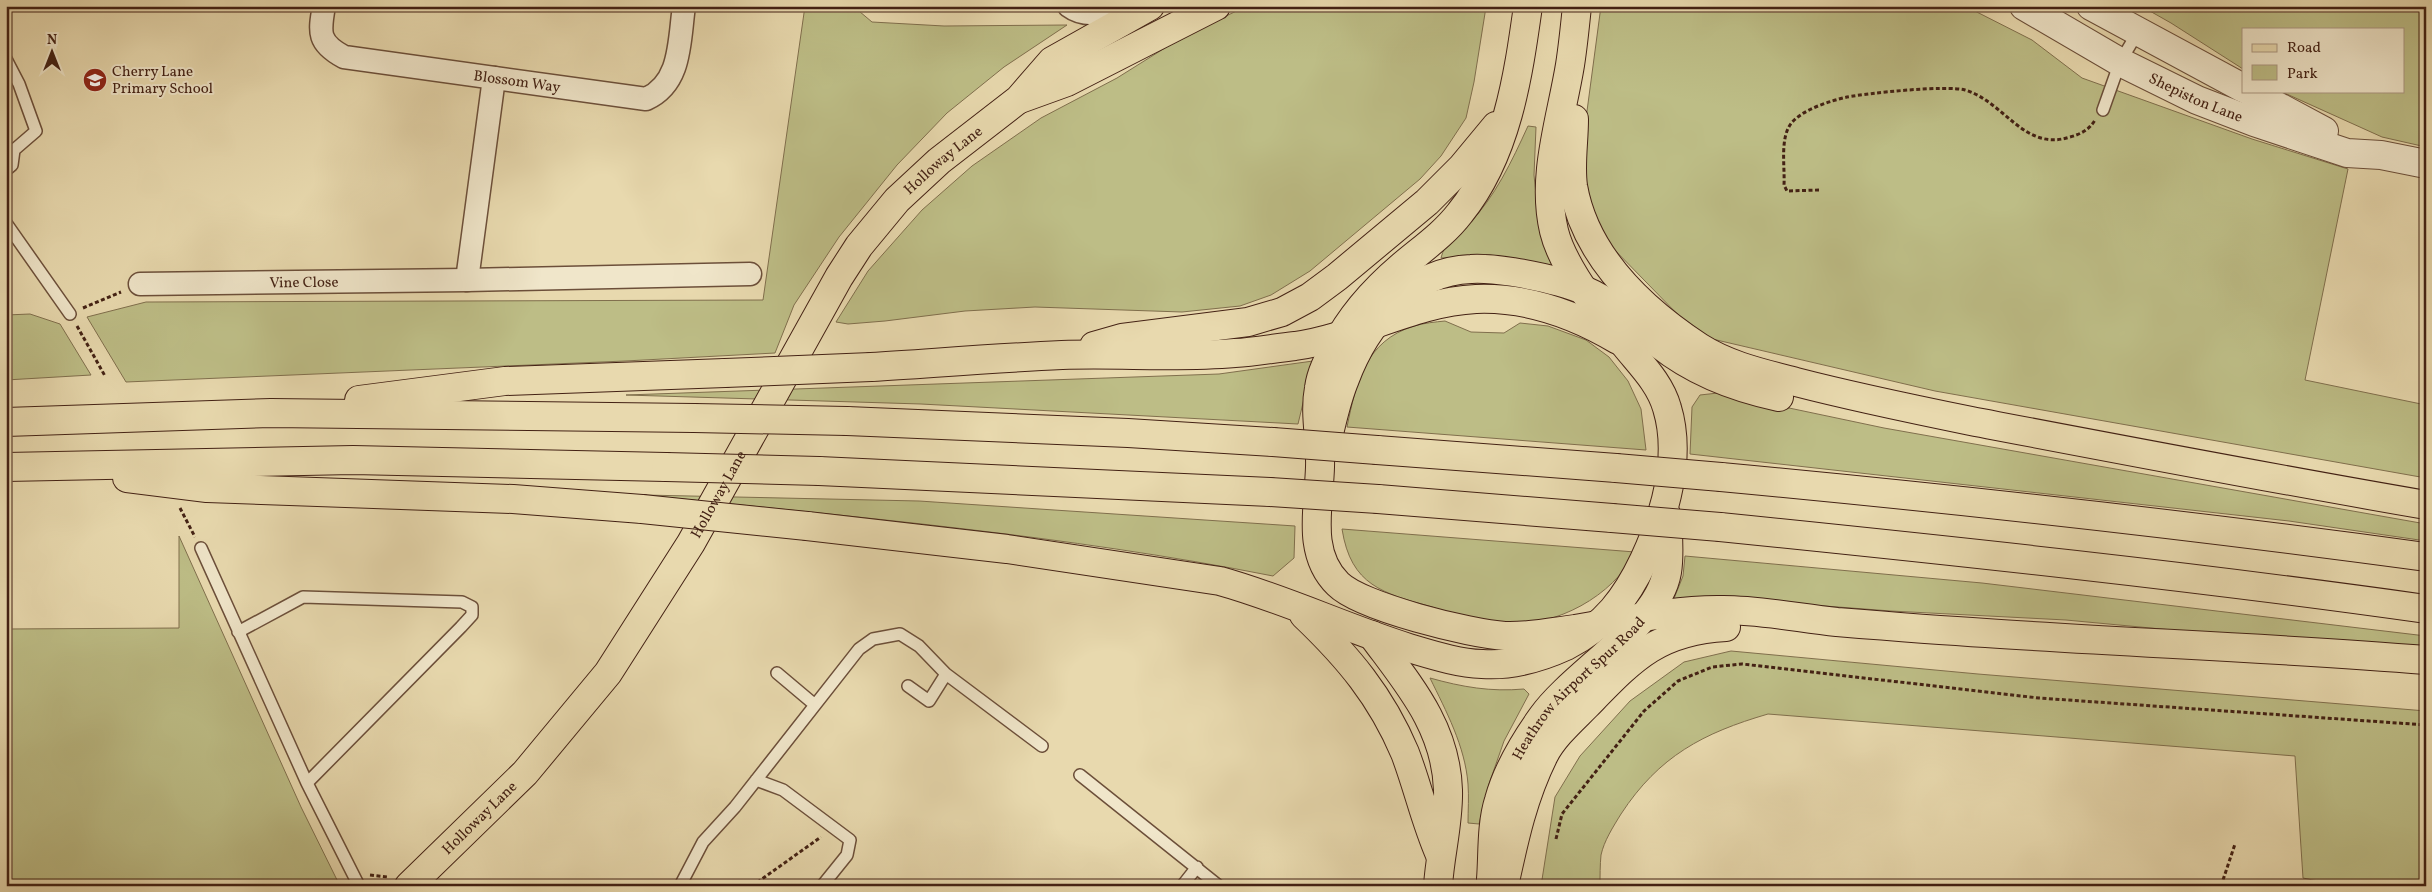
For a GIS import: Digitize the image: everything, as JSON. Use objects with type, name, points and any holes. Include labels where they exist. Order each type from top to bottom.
[{"type":"main road","name":"Holloway Lane","points":[[402,881],[525,772],[608,674],[691,543],[820,308],[859,246],[897,200],[917,180],[985,124],[1019,99],[1052,61],[1150,6]]},
{"type":"main road","name":"Holloway Lane","points":[[1019,99],[1067,82],[1216,6]]},
{"type":"main road","points":[[1509,6],[1520,62]]},
{"type":"main road","points":[[1438,886],[1440,855],[1447,816],[1448,791],[1438,739],[1415,691],[1373,637],[1341,588],[1326,570],[1317,543],[1316,518],[1320,463],[1316,419],[1319,385],[1325,366],[1340,337],[1366,300],[1396,271],[1436,239],[1462,211],[1499,145],[1520,62],[1528,6]]},
{"type":"main road","points":[[17,466],[207,488],[504,499],[642,509],[1007,549],[1193,576],[1249,589],[1373,637],[1439,657],[1483,664],[1505,664],[1549,654],[1575,641],[1600,624],[1616,608],[1639,570],[1649,549],[1666,496],[1670,481],[1672,447],[1667,407],[1653,379],[1625,345],[1565,260],[1555,232],[1550,210],[1550,186],[1555,140],[1580,11]]},
{"type":"main road","points":[[1570,66],[1575,104],[1571,166],[1578,207],[1596,246],[1610,269],[1628,290],[1679,333],[1702,349],[1756,373],[1861,399],[2166,460],[2426,505]]},
{"type":"main road","points":[[1063,355],[1122,338],[1248,322],[1282,312],[1310,297],[1338,277],[1426,202],[1462,167],[1508,112]]},
{"type":"main road","points":[[1320,463],[1344,379],[1373,326],[1393,303],[1412,288],[1445,273],[1471,268],[1500,270],[1542,278],[1586,291],[1615,309],[1677,357],[1725,382],[1789,399],[1861,399]]},
{"type":"main road","points":[[270,413],[505,381],[871,367],[1063,355],[1234,353],[1299,345],[1340,337],[1404,313],[1460,300],[1496,299],[1548,309],[1590,324],[1625,345]]},
{"type":"main road","points":[[6,422],[270,413],[847,421],[1118,432],[1273,442],[1721,477],[1971,501],[2273,536],[2426,557]]},
{"type":"main road","points":[[17,466],[353,460],[819,471],[1270,492],[1720,527],[1988,554],[2267,587],[2426,609]]},
{"type":"main road","name":"Heathrow Airport Spur Road","points":[[1491,886],[1498,801],[1520,752],[1543,716],[1571,684],[1642,619],[1659,595],[1667,572],[1666,496]]},
{"type":"main road","points":[[1341,588],[1379,605],[1475,632],[1504,636],[1527,636],[1690,611],[1728,610],[1836,622],[1987,633],[2426,660]]},
{"type":"main road","points":[[1294,605],[1347,657],[1366,681],[1384,711],[1405,754],[1426,822],[1440,855]]},
{"type":"main road","points":[[1504,886],[1523,803],[1545,753],[1562,731],[1638,655],[1656,644],[1688,631],[1836,622]]},
{"type":"street","name":"Blossom Way","points":[[324,6],[320,33],[324,42],[332,51],[344,56],[646,98],[656,94],[672,77],[684,6]]},
{"type":"street","points":[[1068,6],[1082,14],[1123,6]]},
{"type":"street","name":"Shepiston Lane","points":[[2024,6],[2120,62],[2197,100],[2254,122],[2347,153],[2380,155],[2426,164]]},
{"type":"street","name":"Shepiston Lane","points":[[2091,6],[2242,87]]},
{"type":"street","points":[[467,280],[494,78]]},
{"type":"street","name":"Shepiston Lane","points":[[2251,92],[2312,126],[2380,155]]},
{"type":"street","name":"Vine Close","points":[[140,284],[750,274]]},
{"type":"lane","points":[[2102,110],[2120,62],[2138,32]]},
{"type":"lane","points":[[6,59],[19,84],[36,131],[10,146],[12,165],[6,170]]},
{"type":"lane","points":[[6,223],[70,314]]},
{"type":"lane","points":[[201,548],[307,783],[359,886]]},
{"type":"lane","points":[[238,632],[303,597],[462,602],[472,607],[472,615],[461,627],[307,783]]},
{"type":"lane","points":[[680,886],[703,842],[756,780],[859,649],[873,639],[900,634],[918,646],[946,674],[1042,746]]},
{"type":"lane","points":[[777,674],[815,705]]},
{"type":"lane","points":[[908,686],[928,701],[946,674]]},
{"type":"lane","points":[[1080,775],[1220,886]]},
{"type":"lane","points":[[756,780],[783,790],[850,840],[847,855],[822,886]]},
{"type":"lane","points":[[1182,886],[1197,867]]},
{"type":"path","points":[[1819,190],[1787,191],[1784,185],[1786,134],[1791,124],[1802,115],[1833,101],[1848,97],[1940,88],[1963,90],[1989,102],[2027,133],[2050,141],[2084,132],[2090,128],[2102,110]]},
{"type":"path","points":[[105,376],[70,314],[140,284]]},
{"type":"path","points":[[180,508],[201,548]]},
{"type":"path","points":[[1556,839],[1562,814],[1644,711],[1678,681],[1712,667],[1742,664],[2038,698],[2426,725]]},
{"type":"path","points":[[752,886],[824,834]]},
{"type":"path","points":[[2220,886],[2235,844]]},
{"type":"path","points":[[368,875],[402,881]]},
{"type":"green space","points":[[805,6],[853,6],[872,22],[944,26],[1067,25],[1004,67],[947,113],[897,165],[839,237],[794,305],[775,353],[126,382],[87,317],[146,302],[763,300]]},
{"type":"green space","points":[[1247,6],[1497,7],[1486,7],[1466,118],[1441,156],[1420,179],[1310,271],[1271,295],[1240,306],[1182,312],[1035,307],[965,311],[848,324],[836,322],[868,271],[922,210],[972,166],[1041,118],[1117,78],[1184,36]]},
{"type":"green space","points":[[1601,6],[1965,6],[2032,40],[2082,78],[2252,139],[2348,169],[2305,380],[2426,405],[2426,478],[1935,391],[1708,338],[1686,323],[1605,240],[1593,213],[1585,175],[1585,126]]},
{"type":"green space","points":[[2141,6],[2426,6],[2426,147],[2382,137],[2282,92],[2404,92],[2404,28],[2242,28],[2242,68]]},
{"type":"green space","points":[[1528,126],[1536,127],[1534,175],[1537,206],[1558,267],[1500,259],[1471,257],[1441,258],[1448,244],[1478,214],[1495,191]]},
{"type":"green space","points":[[30,314],[60,324],[91,375],[6,380],[6,315]]},
{"type":"green space","points":[[1445,321],[1471,332],[1504,333],[1520,323],[1548,326],[1586,340],[1609,357],[1628,381],[1641,409],[1646,450],[1347,427],[1359,380],[1374,353],[1384,342],[1397,333],[1414,326]]},
{"type":"green space","points":[[1313,361],[1298,424],[921,404],[626,395],[1219,374]]},
{"type":"green space","points":[[1718,393],[1884,428],[2426,524],[2426,541],[2289,521],[1690,454],[1692,407],[1700,395]]},
{"type":"green space","points":[[644,495],[919,501],[1295,526],[1294,558],[1273,576],[1117,549],[1038,538],[881,519]]},
{"type":"green space","points":[[1342,529],[1635,552],[1613,583],[1581,606],[1544,620],[1506,625],[1468,619],[1399,597],[1372,584],[1353,563],[1346,548]]},
{"type":"green space","points":[[179,536],[301,807],[340,886],[6,886],[6,629],[179,628]]},
{"type":"green space","points":[[1685,556],[1982,583],[2426,636],[2426,654],[2066,620],[1891,611],[1732,599],[1673,601],[1683,576]]},
{"type":"green space","points":[[1731,651],[1978,674],[2426,711],[2426,886],[2342,886],[2303,878],[2295,756],[1768,714],[1723,729],[1684,749],[1651,777],[1621,814],[1607,839],[1601,855],[1600,886],[1541,886],[1555,797],[1580,756],[1630,701],[1684,662]]},
{"type":"green space","points":[[1430,678],[1477,688],[1500,690],[1524,689],[1529,694],[1504,741],[1489,784],[1479,824],[1468,823],[1468,784],[1463,756],[1454,729]]},
{"type":"place","name":"Cherry Lane Primary School","points":[[95,80]]}]
